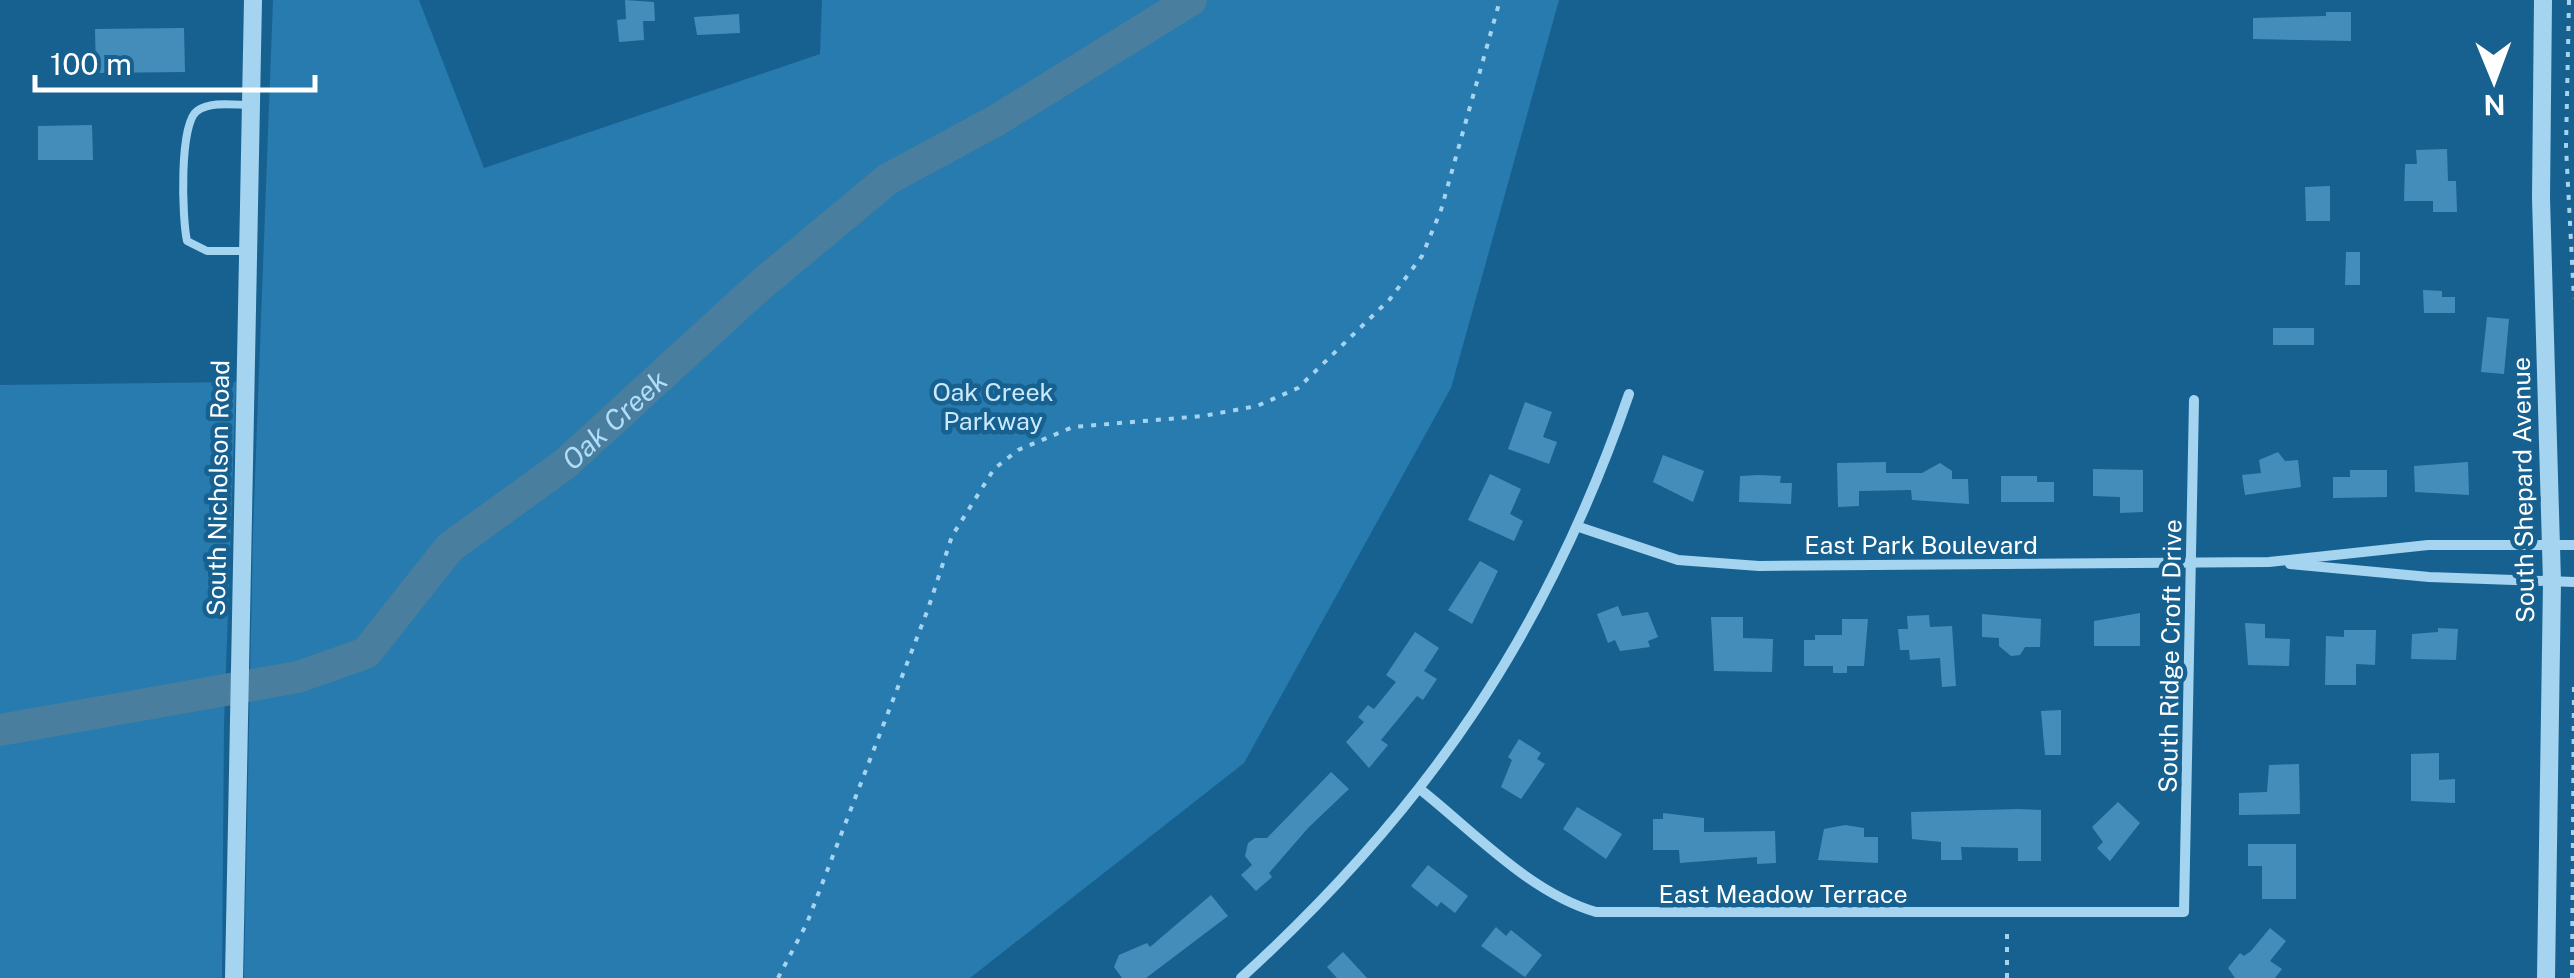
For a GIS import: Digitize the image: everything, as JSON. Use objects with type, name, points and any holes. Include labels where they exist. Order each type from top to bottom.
[{"type":"street","name":"South Nicholson Road","points":[[234,978],[253,0]]},
{"type":"street","name":"South Shepard Avenue","points":[[2543,0],[2541,236],[2552,582],[2546,978]]},
{"type":"street","points":[[1241,978],[1309,916],[1421,790],[1510,659],[1580,527],[1629,394]]},
{"type":"street","name":"South Ridge Croft Drive","points":[[2184,912],[2194,400]]},
{"type":"street","name":"East Park Boulevard","points":[[1580,527],[1642,551],[1719,565],[2192,564],[2269,562],[2428,545],[2574,545]]},
{"type":"street","name":"East Park Boulevard","points":[[2269,562],[2429,578],[2574,582]]},
{"type":"street","name":"East Meadow Terrace","points":[[1421,790],[1543,887],[1572,905],[1596,912],[2184,912]]},
{"type":"lane","points":[[248,251],[207,251],[187,241],[185,130],[188,120],[208,105],[251,105]]},
{"type":"path","points":[[778,978],[807,923],[928,609],[952,536],[994,469],[1018,450],[1073,427],[1111,420],[1203,416],[1257,406],[1298,388],[1390,299],[1422,256],[1441,210],[1500,0]]},
{"type":"path","points":[[2569,0],[2566,147],[2574,298]]},
{"type":"path","points":[[2572,978],[2574,685]]},
{"type":"path","points":[[2007,913],[2007,978]]},
{"type":"green space","name":"Oak Creek Parkway","points":[[273,0],[419,0],[484,168],[820,54],[822,0],[1559,0],[1451,388],[1244,763],[970,978],[244,978],[253,532]]},
{"type":"green space","points":[[236,382],[224,725],[222,978],[0,978],[0,385]]},
{"type":"building","points":[[625,0],[654,2],[655,21],[643,21],[644,40],[619,42],[617,20],[626,19]]},
{"type":"building","points":[[2326,12],[2351,12],[2351,41],[2253,39],[2253,18],[2326,16]]},
{"type":"building","points":[[739,14],[740,33],[697,35],[694,17]]},
{"type":"building","points":[[184,28],[185,72],[96,73],[95,29]]},
{"type":"building","points":[[92,125],[93,160],[38,160],[38,126]]},
{"type":"building","points":[[2447,149],[2448,181],[2456,181],[2457,212],[2433,212],[2433,201],[2404,201],[2405,164],[2417,164],[2416,150]]},
{"type":"building","points":[[2330,186],[2330,221],[2306,221],[2305,187]]},
{"type":"building","points":[[2346,252],[2360,252],[2360,285],[2345,285]]},
{"type":"building","points":[[2423,290],[2442,291],[2442,297],[2455,297],[2455,313],[2424,313]]},
{"type":"building","points":[[2487,317],[2509,319],[2504,374],[2481,372]]},
{"type":"building","points":[[2273,328],[2314,328],[2314,345],[2273,345]]},
{"type":"building","points":[[1525,402],[1552,412],[1543,437],[1557,442],[1549,464],[1508,449]]},
{"type":"building","points":[[2278,452],[2285,461],[2298,460],[2301,487],[2245,495],[2242,475],[2261,473],[2259,460]]},
{"type":"building","points":[[1663,455],[1704,471],[1693,502],[1653,482]]},
{"type":"building","points":[[1886,462],[1886,473],[1922,473],[1940,463],[1952,471],[1952,479],[1968,479],[1969,504],[1912,500],[1911,490],[1859,491],[1859,506],[1838,507],[1837,463]]},
{"type":"building","points":[[2468,462],[2469,495],[2415,492],[2414,466]]},
{"type":"building","points":[[2093,469],[2143,470],[2143,512],[2120,513],[2120,497],[2093,496]]},
{"type":"building","points":[[2350,470],[2387,470],[2387,497],[2333,498],[2333,477],[2350,477]]},
{"type":"building","points":[[1490,474],[1521,489],[1510,514],[1523,521],[1514,541],[1468,520]]},
{"type":"building","points":[[1740,476],[1781,476],[1780,483],[1792,483],[1791,504],[1739,502]]},
{"type":"building","points":[[2001,476],[2037,476],[2037,482],[2054,482],[2054,502],[2001,502]]},
{"type":"building","points":[[1480,561],[1498,571],[1472,624],[1448,610]]},
{"type":"building","points":[[1618,606],[1622,616],[1648,612],[1658,637],[1648,641],[1650,647],[1620,651],[1615,640],[1608,643],[1597,614]]},
{"type":"building","points":[[2140,613],[2140,646],[2094,646],[2094,621]]},
{"type":"building","points":[[1982,614],[2041,619],[2040,647],[2025,647],[2020,655],[2011,656],[1999,646],[1999,638],[1982,637]]},
{"type":"building","points":[[1929,615],[1930,627],[1952,626],[1956,686],[1942,687],[1940,658],[1910,660],[1909,650],[1900,650],[1898,629],[1908,629],[1907,616]]},
{"type":"building","points":[[1711,617],[1743,617],[1743,638],[1773,639],[1772,672],[1714,671]]},
{"type":"building","points":[[1842,619],[1868,619],[1864,666],[1847,666],[1847,673],[1833,673],[1833,666],[1804,666],[1804,640],[1815,640],[1815,635],[1842,635]]},
{"type":"building","points":[[2245,623],[2265,624],[2265,638],[2290,639],[2289,666],[2248,665]]},
{"type":"building","points":[[2438,628],[2458,629],[2456,660],[2411,659],[2412,634],[2438,632]]},
{"type":"building","points":[[2344,630],[2376,630],[2375,665],[2356,664],[2356,685],[2325,685],[2326,636],[2344,637]]},
{"type":"building","points":[[1415,632],[1439,648],[1424,671],[1437,679],[1423,700],[1417,696],[1381,740],[1388,745],[1369,768],[1346,742],[1364,722],[1358,717],[1368,705],[1374,709],[1396,682],[1386,675]]},
{"type":"building","points":[[2061,710],[2061,755],[2045,755],[2041,711]]},
{"type":"building","points":[[1519,739],[1541,753],[1537,759],[1545,764],[1521,799],[1501,787],[1512,760],[1508,757]]},
{"type":"building","points":[[2439,753],[2439,780],[2455,779],[2455,803],[2411,801],[2411,754]]},
{"type":"building","points":[[2299,764],[2300,814],[2239,815],[2239,793],[2267,792],[2269,765]]},
{"type":"building","points":[[1331,772],[1349,789],[1309,827],[1269,873],[1272,877],[1256,891],[1241,875],[1252,865],[1245,856],[1248,843],[1255,838],[1267,838]]},
{"type":"building","points":[[2118,802],[2140,823],[2110,861],[2097,848],[2103,842],[2092,827]]},
{"type":"building","points":[[1577,807],[1622,834],[1606,859],[1563,829]]},
{"type":"building","points":[[2041,810],[2041,861],[2018,861],[2018,848],[1961,847],[1962,860],[1941,860],[1941,842],[1912,839],[1911,812]]},
{"type":"building","points":[[1663,813],[1704,818],[1704,832],[1775,831],[1776,863],[1757,864],[1757,857],[1680,863],[1679,850],[1653,850],[1653,819],[1663,819]]},
{"type":"building","points":[[1845,825],[1864,828],[1864,837],[1878,837],[1878,863],[1818,860],[1824,829]]},
{"type":"building","points":[[2248,844],[2296,844],[2296,899],[2262,899],[2262,866],[2248,866]]},
{"type":"building","points":[[1428,865],[1468,896],[1455,913],[1441,902],[1437,907],[1411,886]]},
{"type":"building","points":[[1211,895],[1228,916],[1146,978],[1122,978],[1114,967],[1119,955],[1147,943],[1150,947]]},
{"type":"building","points":[[1496,927],[1506,936],[1511,930],[1542,955],[1525,977],[1481,946]]},
{"type":"building","points":[[2270,928],[2286,941],[2270,961],[2282,969],[2275,978],[2235,978],[2228,968],[2240,953],[2244,956],[2251,951]]},
{"type":"building","points":[[1343,952],[1367,978],[1337,978],[1327,967]]},
{"type":"waterway","name":"Oak Creek","points":[[0,730],[298,677],[366,653],[450,547],[565,464],[756,289],[888,179],[997,120],[1191,0]]}]
